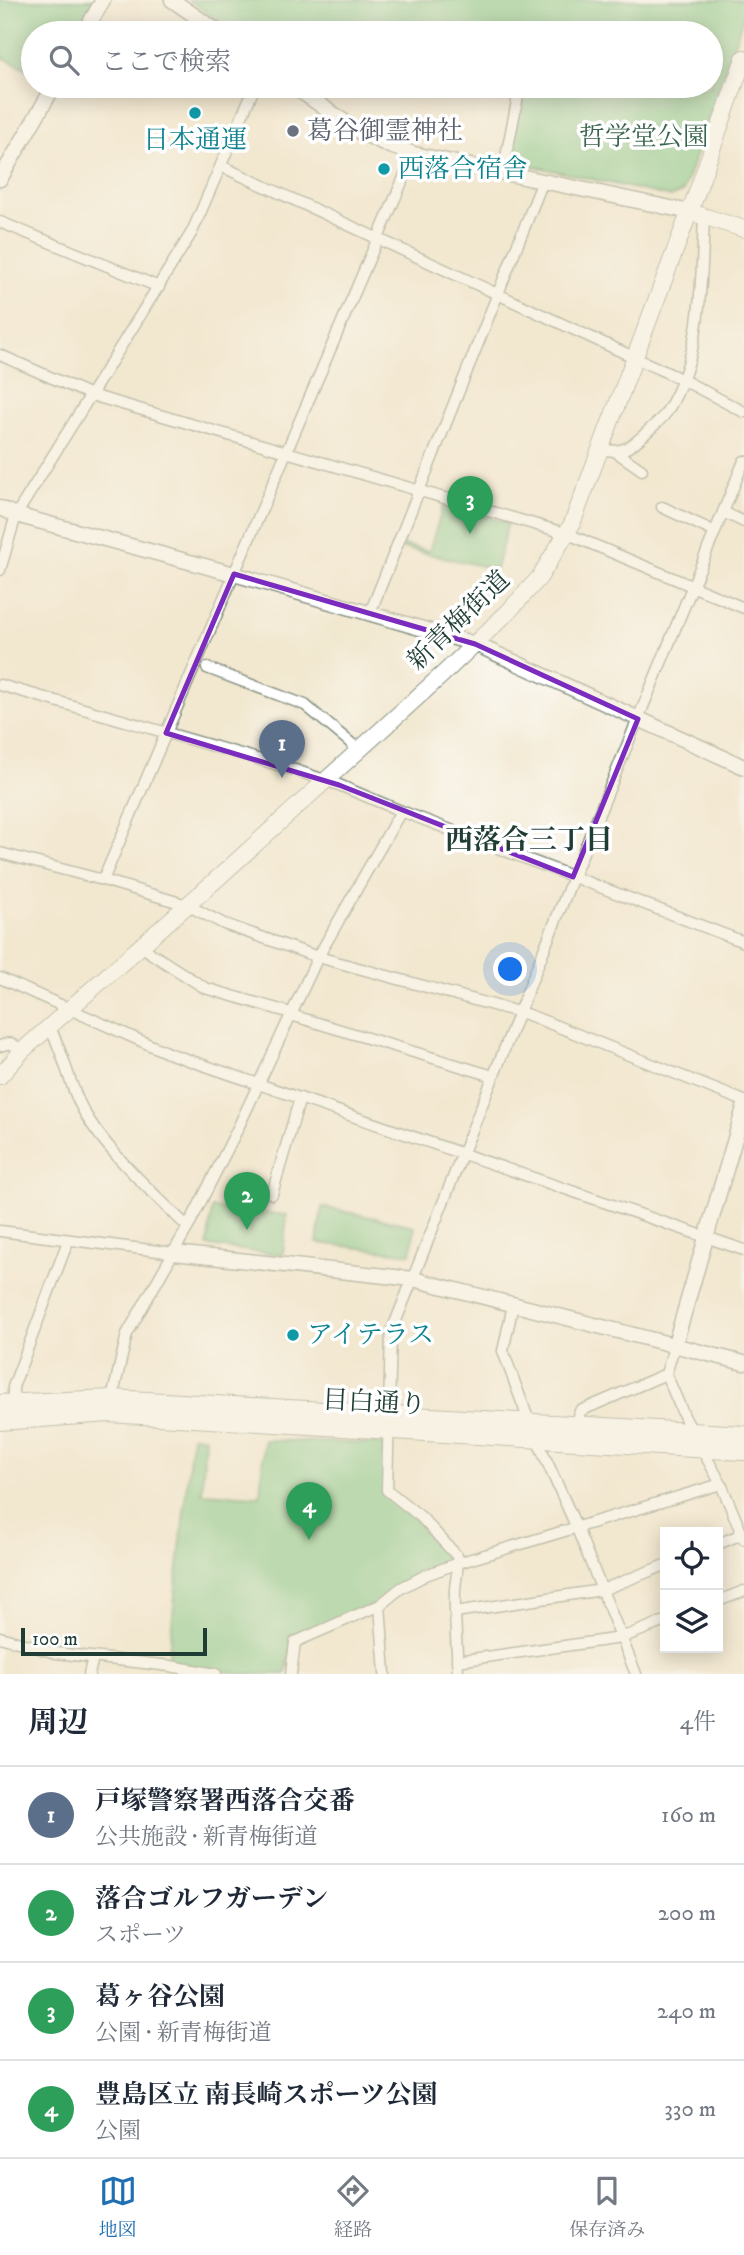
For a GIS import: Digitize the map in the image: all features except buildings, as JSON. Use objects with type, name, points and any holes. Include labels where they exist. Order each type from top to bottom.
[{"type":"main road","name":"新青梅街道","points":[[0,1076],[23,1050],[475,644],[539,578],[568,534],[608,451],[635,358],[697,214],[744,58]]},
{"type":"main road","points":[[697,214],[744,229]]},
{"type":"main road","name":"目白通り","points":[[9,1398],[112,1399],[388,1423],[534,1432],[696,1440],[744,1436]]},
{"type":"main road","name":"目白通り","points":[[0,1421],[108,1413],[388,1423]]},
{"type":"main road","name":"目白通り","points":[[534,1432],[577,1426],[696,1440],[744,1451]]},
{"type":"street","points":[[91,21],[103,0]]},
{"type":"street","points":[[172,0],[203,21]]},
{"type":"street","points":[[0,179],[47,98]]},
{"type":"street","points":[[0,570],[16,515],[192,232],[250,98]]},
{"type":"street","points":[[310,98],[358,131],[414,154],[697,214],[701,288],[696,333],[683,380],[665,415],[629,449],[608,451]]},
{"type":"street","points":[[503,172],[518,98]]},
{"type":"street","points":[[103,880],[166,733],[201,665],[234,574],[414,154]]},
{"type":"street","points":[[221,166],[683,380],[744,412]]},
{"type":"street","points":[[370,614],[543,181]]},
{"type":"street","points":[[0,222],[159,287]]},
{"type":"street","points":[[0,355],[92,395],[568,534],[744,608]]},
{"type":"street","points":[[608,451],[642,470]]},
{"type":"street","points":[[458,1674],[455,1612],[457,1556],[421,1517],[387,1490],[391,1334],[518,1012],[744,461]]},
{"type":"street","points":[[662,507],[715,532]]},
{"type":"street","points":[[0,508],[16,515],[234,574],[475,644],[744,767]]},
{"type":"street","points":[[723,512],[744,522]]},
{"type":"street","points":[[201,665],[304,705],[358,749]]},
{"type":"street","points":[[0,685],[325,780],[744,942]]},
{"type":"street","points":[[112,1399],[127,1334],[188,1227],[318,957],[401,811]]},
{"type":"street","points":[[0,853],[187,905],[224,924],[318,957],[518,1012],[744,1101]]},
{"type":"street","points":[[141,945],[205,988],[493,1076]]},
{"type":"street","points":[[0,978],[145,1044],[744,1250]]},
{"type":"street","points":[[49,1027],[79,1103],[98,1132],[144,1184],[188,1227]]},
{"type":"street","points":[[0,1046],[10,1043],[23,1050]]},
{"type":"street","points":[[272,1194],[300,1098]]},
{"type":"street","points":[[723,1542],[743,1536],[721,1484],[696,1440],[666,1374],[744,1108]]},
{"type":"street","points":[[0,1231],[413,1279],[744,1363]]},
{"type":"street","points":[[9,1398],[68,1241]]},
{"type":"street","points":[[513,1305],[503,1351],[534,1432],[576,1526],[636,1674]]},
{"type":"street","points":[[577,1426],[580,1411],[666,1374]]},
{"type":"street","points":[[0,1381],[9,1398]]},
{"type":"street","points":[[290,1674],[295,1642],[380,1605],[401,1588],[426,1575],[576,1526],[721,1484]]},
{"type":"street","points":[[455,1612],[602,1590],[660,1567]]},
{"type":"street","points":[[723,1599],[744,1591]]},
{"type":"street","points":[[380,1605],[385,1674]]},
{"type":"street","points":[[457,1661],[621,1638],[660,1623]]},
{"type":"street","points":[[0,1637],[57,1653],[162,1670],[216,1674]]},
{"type":"street","points":[[89,1674],[93,1658]]},
{"type":"highlighted area","points":[[234,574],[475,644],[638,719],[573,877],[339,785],[166,733]]},
{"type":"green space","points":[[0,0],[94,0],[82,21],[21,21],[21,66],[0,56]]},
{"type":"green space","name":"哲学堂公園","points":[[189,0],[744,0],[744,15],[723,76],[723,21],[218,21]]},
{"type":"green space","name":"哲学堂公園","points":[[521,98],[715,98],[683,192],[671,197],[529,165],[521,159],[510,157]]},
{"type":"green space","points":[[444,504],[508,523],[496,569],[402,548],[403,545],[429,551]]},
{"type":"green space","points":[[322,1207],[415,1226],[411,1254],[317,1243]]},
{"type":"green space","points":[[212,1208],[287,1215],[283,1255],[207,1246]]},
{"type":"green space","points":[[192,1436],[205,1436],[202,1493],[260,1496],[264,1440],[385,1444],[385,1492],[421,1522],[454,1558],[373,1606],[293,1638],[286,1674],[241,1674],[168,1662]]},
{"type":"place","name":"日本通運","points":[[195,113]]},
{"type":"place","name":"葛谷御霊神社","points":[[293,131]]},
{"type":"place","name":"西落合宿舎","points":[[384,169]]},
{"type":"place","name":"葛ヶ谷公園","points":[[470,534]]},
{"type":"place","name":"戸塚警察署西落合交番","points":[[282,778]]},
{"type":"place","name":"落合ゴルフガーデン","points":[[247,1230]]},
{"type":"place","name":"アイテラス","points":[[293,1335]]},
{"type":"place","name":"豊島区立 南長崎スポーツ公園","points":[[309,1540]]},
{"type":"district","name":"西落合三丁目","points":[[529,840]]}]
